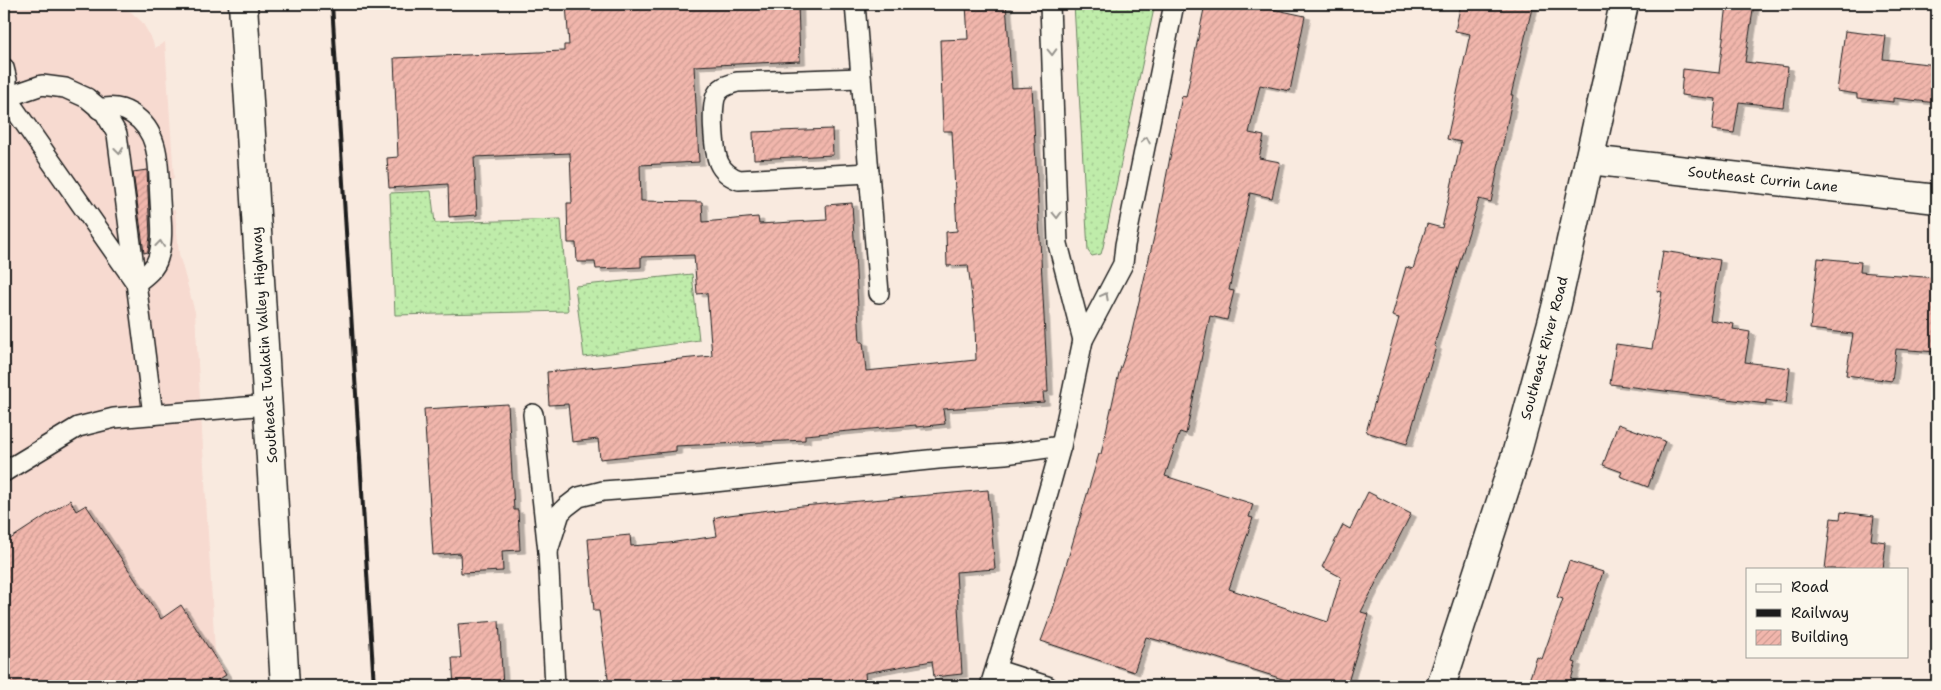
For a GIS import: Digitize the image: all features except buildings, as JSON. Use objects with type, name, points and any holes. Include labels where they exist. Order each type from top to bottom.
[{"type":"main road","name":"Southeast Tualatin Valley Highway","points":[[243,4],[285,686]]},
{"type":"main road","name":"Southeast River Road","points":[[1441,686],[1516,455],[1556,308],[1624,4]]},
{"type":"main road","name":"Southeast Currin Lane","points":[[1589,160],[1937,199]]},
{"type":"lane","points":[[855,4],[879,293]]},
{"type":"lane","points":[[1050,4],[1058,244],[1083,340]]},
{"type":"lane","points":[[1047,686],[994,678],[1062,446],[1083,340],[1123,264],[1125,245],[1174,4]]},
{"type":"lane","points":[[4,68],[7,80],[5,97],[136,283]]},
{"type":"lane","points":[[861,78],[737,82],[724,86],[717,94],[714,102],[715,152],[719,164],[731,177],[739,180],[869,173]]},
{"type":"lane","points":[[5,97],[42,85],[66,88],[87,98],[105,113],[117,134],[153,415]]},
{"type":"lane","points":[[99,109],[110,106],[126,110],[141,119],[152,133],[157,149],[162,244],[158,260],[149,274],[136,283]]},
{"type":"lane","points":[[4,472],[78,427],[114,418],[268,405]]},
{"type":"lane","points":[[533,414],[548,551],[555,686]]},
{"type":"lane","points":[[548,551],[560,513],[579,497],[603,491],[1005,454],[1062,446]]},
{"type":"shaded area","points":[[54,4],[115,4],[131,12],[142,22],[155,48],[165,42],[174,179],[167,179],[168,210],[175,210],[179,254],[195,312],[217,686],[4,686],[4,9]]},
{"type":"green space","points":[[1074,4],[1155,4],[1103,247],[1101,254],[1092,256],[1088,251]]},
{"type":"green space","points":[[431,191],[435,223],[561,219],[568,311],[395,315],[390,193]]},
{"type":"green space","points":[[692,274],[699,340],[584,357],[575,286]]},
{"type":"railway","points":[[332,4],[374,686]]}]
